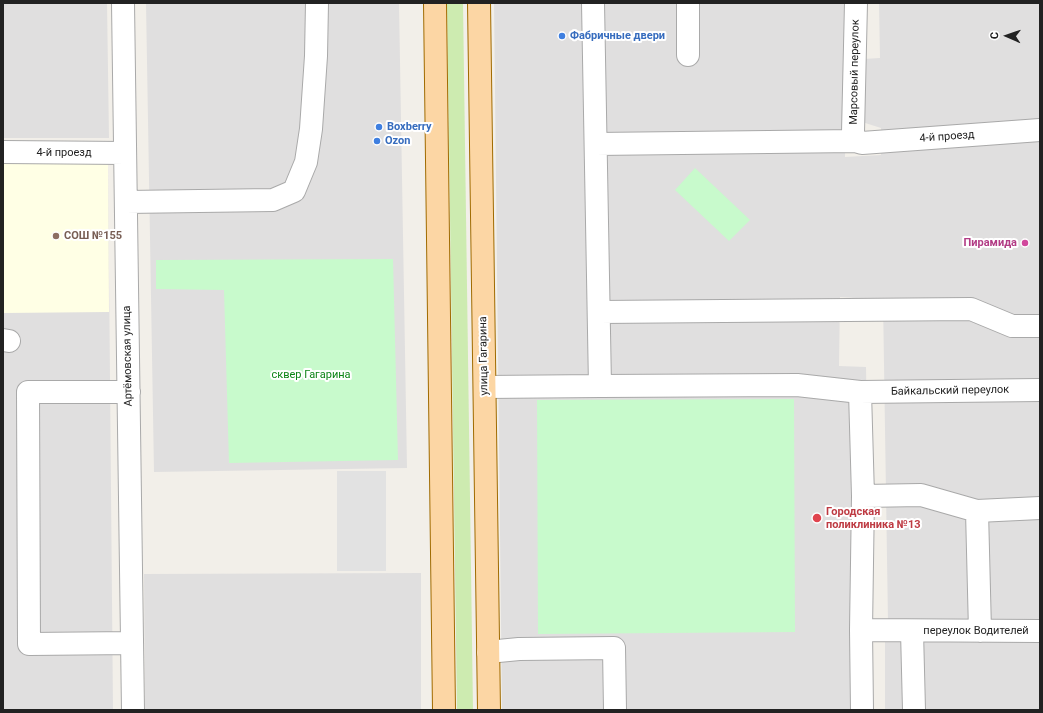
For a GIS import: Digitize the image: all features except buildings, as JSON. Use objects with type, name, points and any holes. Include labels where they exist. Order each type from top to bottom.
[{"type":"main road","points":[[435,3],[444,710]]},
{"type":"main road","name":"улица Гагарина","points":[[479,3],[489,710]]},
{"type":"street","name":"Артёмовская улица","points":[[124,3],[133,710]]},
{"type":"street","points":[[126,202],[273,200],[294,190],[306,162],[310,135],[316,56],[317,3]]},
{"type":"street","points":[[593,3],[600,312],[600,386]]},
{"type":"street","points":[[688,3],[688,55]]},
{"type":"street","name":"Марсовый переулок","points":[[855,140],[853,132],[856,3]]},
{"type":"street","name":"4-й проезд","points":[[596,144],[855,140],[862,143],[1040,130]]},
{"type":"street","name":"4-й проезд","points":[[3,152],[125,153]]},
{"type":"street","points":[[600,312],[971,309],[1012,326],[1040,326]]},
{"type":"street","name":"Байкальский переулок","points":[[484,387],[797,385],[860,392],[1040,390]]},
{"type":"street","points":[[129,392],[28,392],[29,644],[132,643]]},
{"type":"street","points":[[860,392],[863,496],[861,630],[862,710]]},
{"type":"street","points":[[863,496],[921,495],[977,512],[1040,508]]},
{"type":"street","points":[[977,512],[980,631]]},
{"type":"street","name":"переулок Водителей","points":[[861,630],[1040,631]]},
{"type":"street","points":[[912,631],[914,710]]},
{"type":"street","points":[[488,652],[519,649],[614,648],[615,710]]},
{"type":"shaded area","points":[[3,3],[107,3],[109,138],[3,138]]},
{"type":"shaded area","points":[[146,3],[399,3],[407,468],[154,472]]},
{"type":"shaded area","points":[[494,3],[847,3],[845,157],[881,155],[881,128],[862,122],[863,59],[880,58],[879,3],[1040,3],[1040,620],[888,622],[883,300],[840,297],[839,366],[866,367],[872,710],[502,710]]},
{"type":"shaded area","points":[[108,159],[113,710],[3,710],[3,160]]},
{"type":"shaded area","name":"СОШ №155","points":[[108,159],[109,312],[3,313],[3,160]]},
{"type":"shaded area","points":[[337,471],[386,471],[386,571],[337,571]]},
{"type":"shaded area","points":[[421,573],[421,710],[145,710],[144,574]]},
{"type":"shaded area","points":[[885,640],[1040,640],[1040,710],[885,710]]},
{"type":"green space","points":[[447,3],[463,3],[473,710],[457,710]]},
{"type":"green space","points":[[695,168],[750,220],[729,241],[675,190]]},
{"type":"green space","name":"сквер Гагарина","points":[[393,259],[398,460],[229,463],[224,290],[156,289],[156,260]]},
{"type":"green space","points":[[794,399],[795,632],[538,634],[537,400]]},
{"type":"place","name":"Фабричные двери","points":[[562,36]]},
{"type":"place","name":"Boxberry","points":[[379,127]]},
{"type":"place","name":"Ozon","points":[[377,141]]},
{"type":"place","name":"СОШ №155","points":[[56,236]]},
{"type":"place","name":"Пирамида","points":[[1025,243]]},
{"type":"place","name":"Городская поликлиника №13","points":[[817,518]]}]
